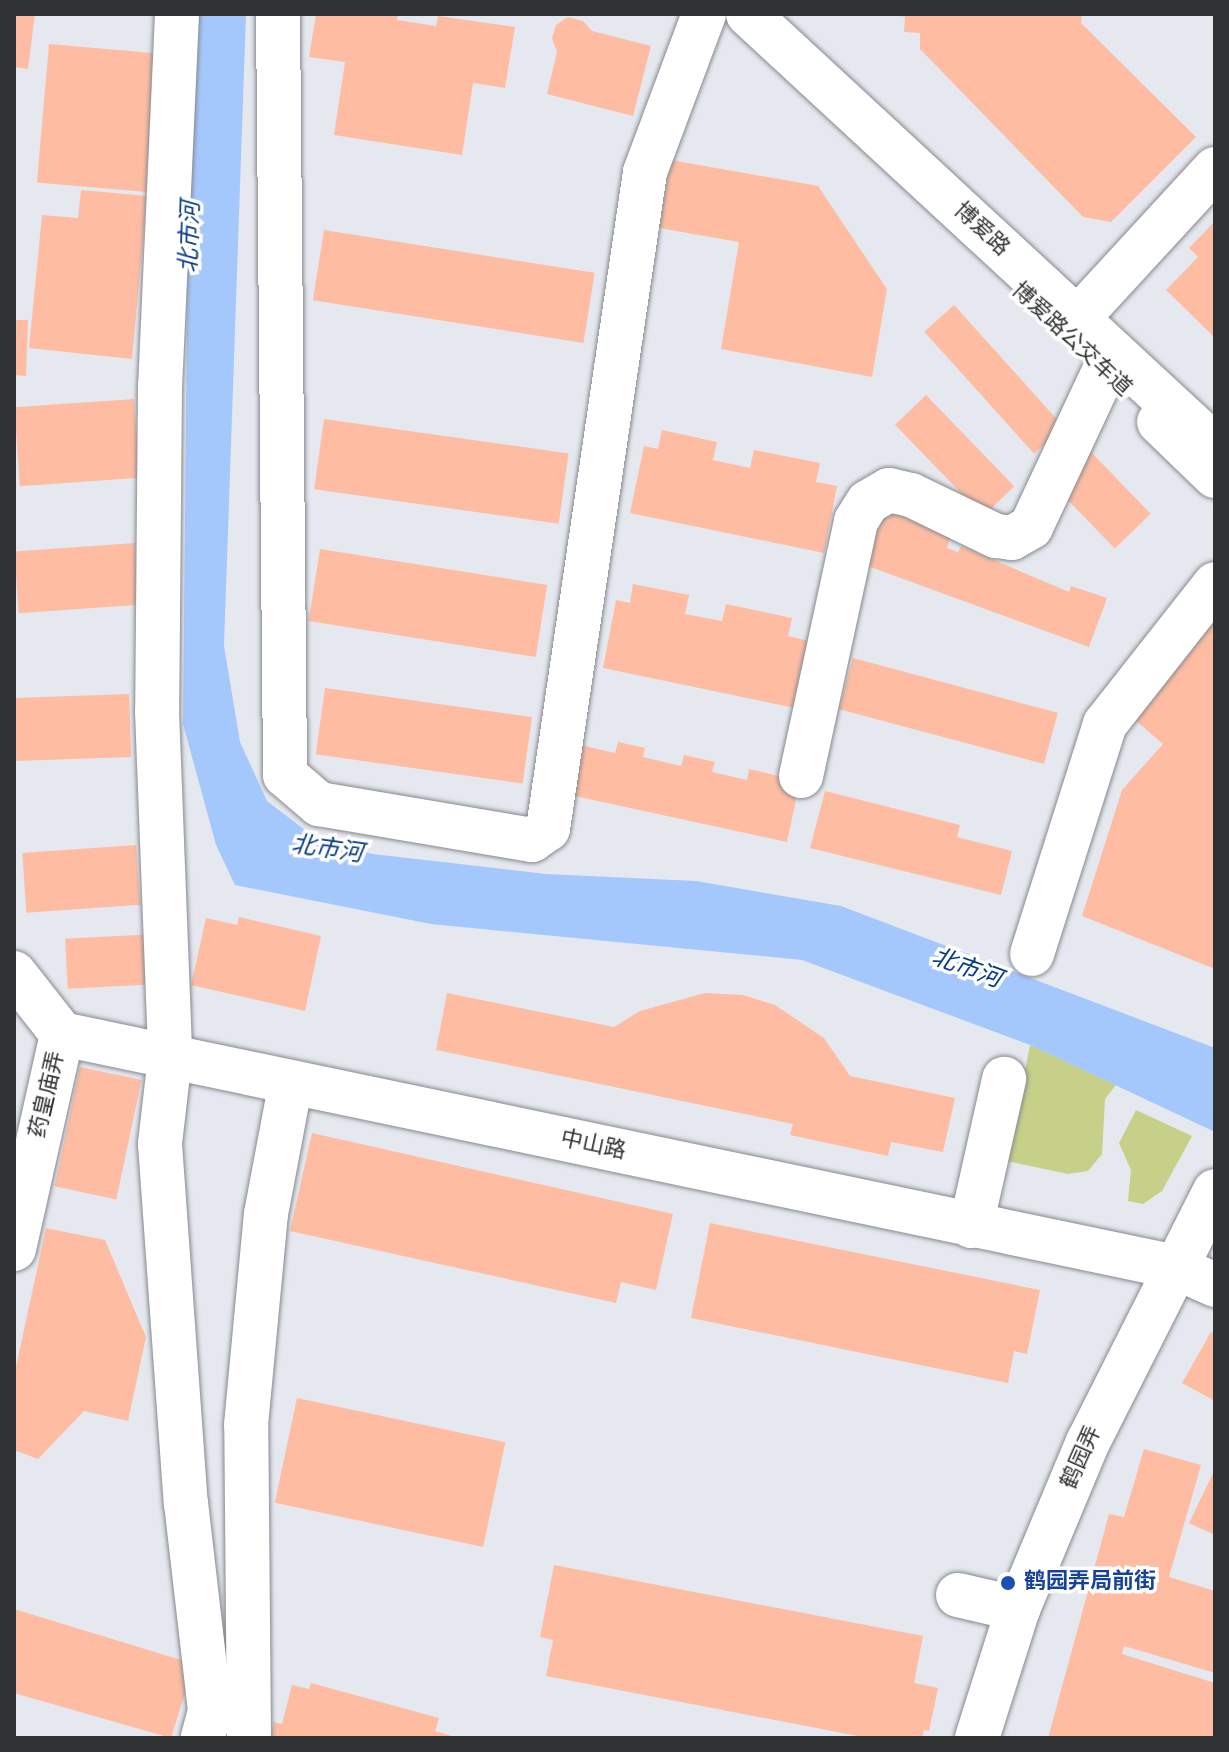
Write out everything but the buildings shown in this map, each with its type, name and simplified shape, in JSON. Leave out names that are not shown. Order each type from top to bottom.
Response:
[{"type":"street","points":[[177,14],[160,386],[157,711],[170,1057],[160,1144],[186,1503],[210,1711],[203,1738]]},
{"type":"street","points":[[278,14],[285,775],[319,804],[532,840],[548,829],[645,172],[704,14]]},
{"type":"street","name":"博爱路公交车道","points":[[711,14],[750,38],[1109,361],[1215,476]]},
{"type":"street","name":"博爱路","points":[[748,14],[1077,319],[1109,361],[1215,446]]},
{"type":"street","points":[[1077,319],[1215,169]]},
{"type":"street","points":[[801,776],[856,521],[868,502],[889,490],[911,495],[996,536],[1012,538],[1031,527],[1109,361]]},
{"type":"street","points":[[1032,954],[1105,724],[1215,584]]},
{"type":"street","points":[[14,973],[62,1034]]},
{"type":"street","name":"中山路","points":[[62,1034],[971,1226],[1201,1269]]},
{"type":"street","name":"药皇庙弄","points":[[14,1249],[62,1034]]},
{"type":"street","points":[[971,1226],[1004,1079]]},
{"type":"street","points":[[249,1738],[246,1425],[266,1214],[291,1082]]},
{"type":"street","name":"鹤园弄","points":[[1000,1738],[1018,1672],[1106,1447],[1201,1269],[1215,1191]]},
{"type":"street","name":"鹤园弄","points":[[977,1738],[1018,1609],[1088,1442],[1201,1269]]},
{"type":"street","points":[[958,1595],[1018,1609]]},
{"type":"green space","points":[[1030,1045],[1116,1085],[1105,1099],[1102,1154],[1088,1171],[1068,1174],[1007,1161]]},
{"type":"green space","points":[[1136,1110],[1192,1136],[1162,1191],[1143,1204],[1128,1201],[1131,1170],[1119,1143]]},
{"type":"water","name":"北市河","points":[[190,14],[246,14],[224,646],[240,742],[267,801],[322,843],[373,854],[546,874],[696,881],[841,906],[1215,1048],[1215,1132],[1030,1045],[802,960],[431,924],[235,885],[216,845],[183,724]]},
{"type":"place","name":"鹤园弄局前街","points":[[1008,1583]]}]
